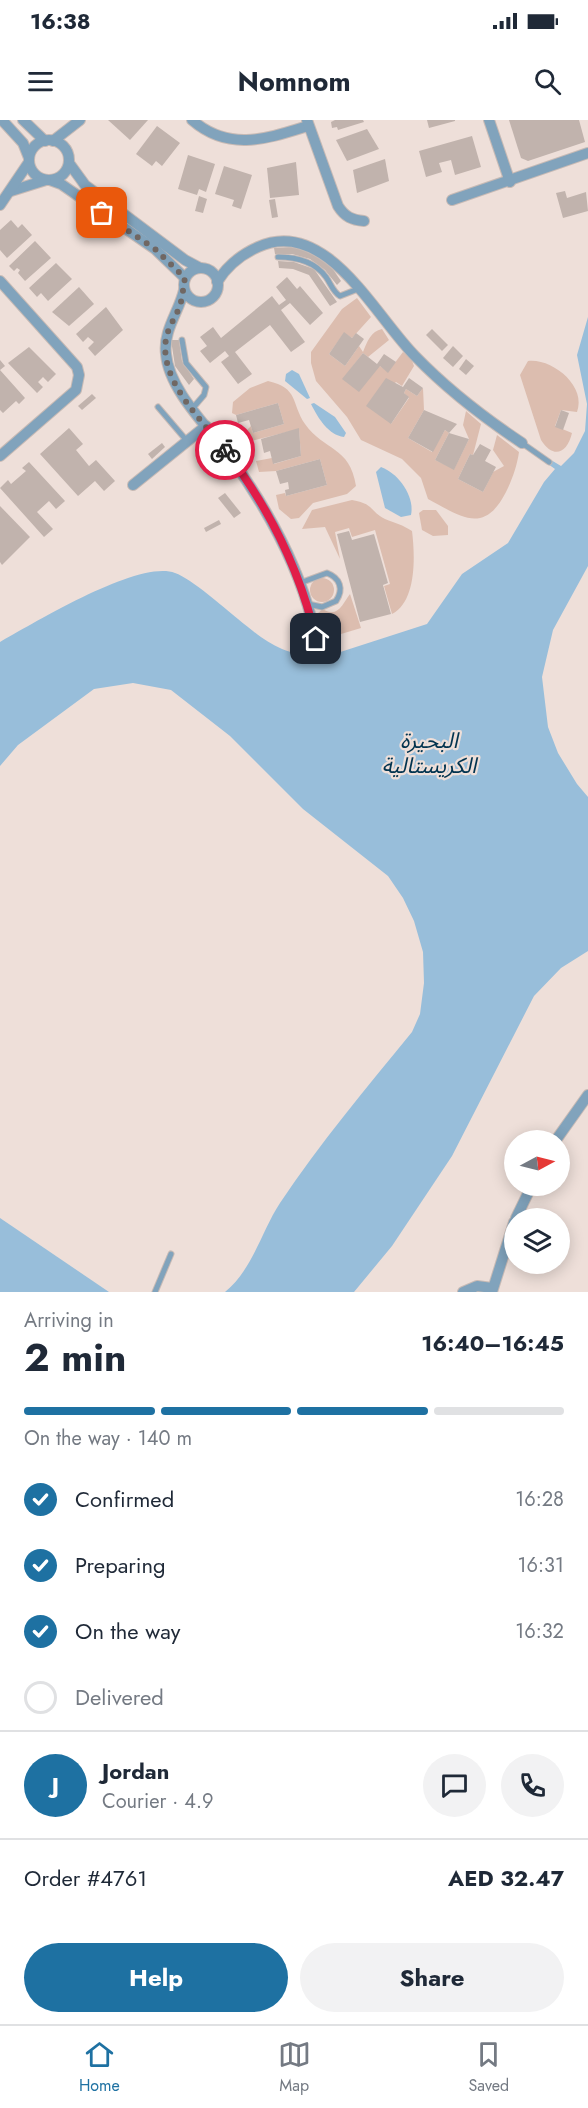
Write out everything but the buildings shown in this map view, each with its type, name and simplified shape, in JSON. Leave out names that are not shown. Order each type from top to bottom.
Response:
[{"type":"street","points":[[2,120],[23,143],[35,174],[62,184],[150,246],[185,284],[194,301]]},
{"type":"street","points":[[23,120],[49,141],[62,145],[85,185],[185,261],[204,270],[217,282]]},
{"type":"street","points":[[192,120],[217,137],[251,142],[308,123],[338,206],[344,215],[353,220],[364,221]]},
{"type":"street","points":[[489,120],[510,182]]},
{"type":"street","points":[[11,191],[62,175],[80,121]]},
{"type":"street","points":[[0,205],[11,191],[34,147],[49,141],[80,121]]},
{"type":"street","points":[[452,200],[510,182],[588,153]]},
{"type":"street","points":[[312,621],[300,583],[281,539],[259,500],[192,409],[171,374],[166,358],[167,334],[185,284],[194,270],[230,265],[265,244],[276,241],[299,243],[320,250],[338,264],[395,336],[430,372],[473,409],[522,443]]},
{"type":"street","points":[[176,314],[194,301],[211,298],[215,294],[217,282],[230,265]]},
{"type":"street","points":[[0,281],[77,367],[79,375],[76,390],[0,456]]},
{"type":"street","points":[[133,485],[206,426]]},
{"type":"street","points":[[563,1130],[588,1095]]},
{"type":"street","points":[[463,1292],[477,1286],[492,1290],[504,1253]]},
{"type":"lane","points":[[278,257],[298,259],[313,265],[325,275],[340,296],[358,289]]},
{"type":"lane","points":[[183,340],[186,363],[206,387],[204,395],[192,409]]},
{"type":"lane","points":[[158,407],[187,441]]},
{"type":"lane","points":[[522,443],[549,462]]},
{"type":"lane","points":[[300,583],[327,573],[337,579],[340,584],[341,590],[336,601],[322,607],[307,603]]},
{"type":"lane","points":[[312,621],[318,647]]},
{"type":"lane","points":[[155,1292],[171,1254]]},
{"type":"shaded area","points":[[357,298],[371,317],[352,338],[344,333],[329,354],[345,366],[359,346],[363,352],[375,332],[382,329],[389,340],[368,357],[363,353],[343,379],[380,366],[388,372],[403,352],[411,358],[414,366],[402,386],[396,382],[394,384],[391,424],[409,398],[404,393],[406,389],[417,396],[423,388],[424,410],[408,438],[432,452],[445,430],[449,433],[435,460],[454,469],[469,439],[463,425],[466,411],[481,424],[473,455],[470,454],[458,479],[483,492],[493,472],[504,466],[493,450],[497,435],[519,452],[506,492],[489,514],[481,518],[462,516],[428,499],[421,478],[402,459],[361,440],[347,417],[316,381],[311,363],[311,352],[342,309]]},
{"type":"shaded area","points":[[528,361],[537,361],[557,369],[572,384],[577,393],[579,402],[577,412],[561,410],[555,426],[572,433],[567,446],[559,451],[550,450],[541,440],[520,375]]},
{"type":"shaded area","points":[[268,381],[290,392],[305,424],[312,433],[348,463],[356,486],[347,494],[313,503],[299,518],[291,519],[279,509],[276,495],[285,493],[286,496],[327,485],[320,459],[276,471],[259,472],[256,461],[272,458],[274,464],[301,456],[299,429],[247,442],[244,433],[251,426],[253,433],[284,424],[278,403],[236,415],[232,413],[233,402],[250,388]]},
{"type":"shaded area","points":[[352,500],[365,504],[385,519],[412,531],[414,564],[410,588],[400,608],[392,614],[384,586],[390,584],[375,530],[352,537],[349,528],[335,532],[340,559],[325,527],[302,529],[312,510]]},
{"type":"shaded area","points":[[423,510],[436,510],[448,526],[448,535],[433,536],[422,530],[419,513]]},
{"type":"shaded area","points":[[322,578],[330,582],[334,590],[330,598],[322,602],[314,598],[310,590],[314,582]]},
{"type":"shaded area","points":[[350,594],[361,628],[341,634],[332,625],[322,623],[318,613],[323,609],[333,612],[340,609]]},
{"type":"water","name":"البحيرة الكريستالية","points":[[588,317],[588,566],[553,630],[542,677],[548,727],[558,753],[588,797],[588,951],[561,968],[534,996],[452,1156],[392,1246],[354,1292],[225,1292],[235,1283],[250,1261],[273,1214],[295,1181],[412,1032],[420,1014],[424,983],[423,952],[414,921],[403,898],[388,876],[303,809],[230,736],[171,690],[133,683],[94,689],[18,745],[0,766],[0,642],[87,595],[137,575],[159,571],[182,576],[265,640],[294,653],[318,656],[317,648],[322,646],[324,656],[328,656],[427,624],[462,574],[508,543],[544,482],[555,469],[548,464],[551,460],[561,466],[574,453],[585,431],[587,404],[577,355]]},
{"type":"water","points":[[292,370],[299,374],[310,398],[307,399],[285,381],[286,374]]},
{"type":"water","points":[[314,403],[335,417],[346,433],[344,437],[333,433],[324,425],[311,404]]},
{"type":"water","points":[[381,467],[393,474],[404,486],[412,508],[411,515],[401,517],[385,508],[376,472]]},
{"type":"water","points":[[0,1218],[109,1292],[0,1292]]},
{"type":"way so far","points":[[102,213],[155,249],[185,278],[181,302],[165,342],[166,358],[171,374],[192,409],[225,450]]},
{"type":"route","points":[[225,450],[259,500],[281,539],[304,593],[316,639]]}]
